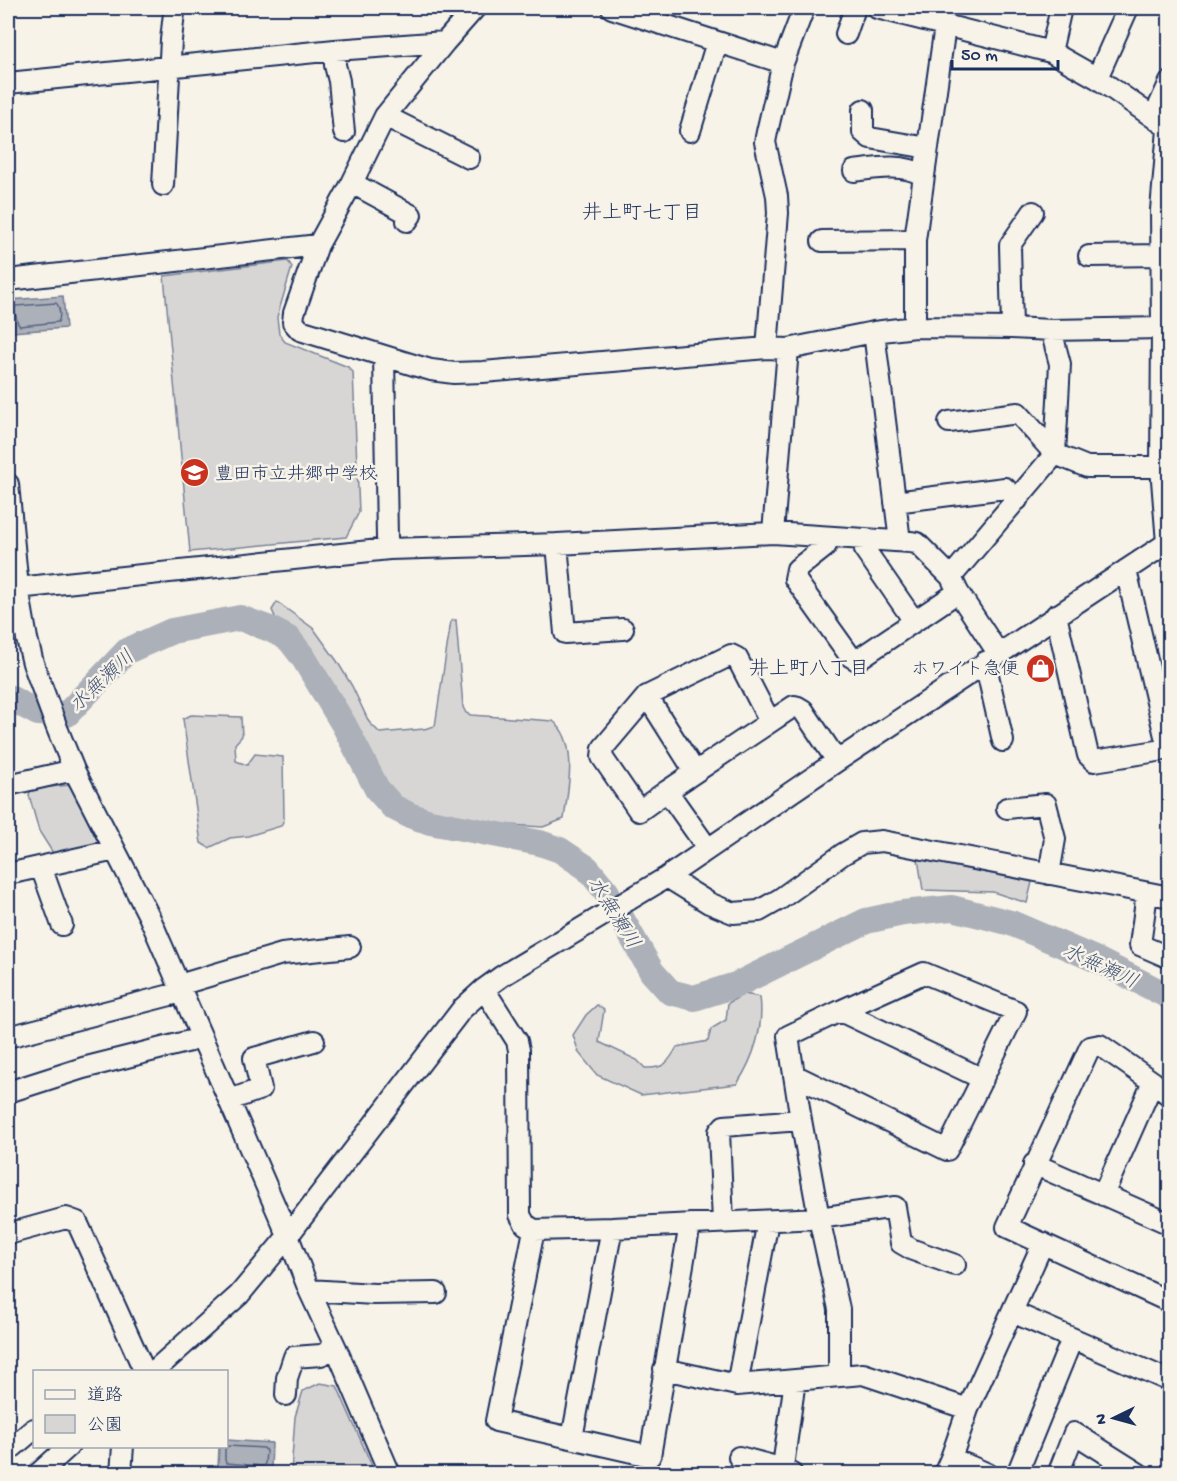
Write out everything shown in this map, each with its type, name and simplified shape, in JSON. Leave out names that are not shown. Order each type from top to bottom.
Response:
[{"type":"street","points":[[475,8],[385,116],[318,245],[294,313],[293,322],[300,330],[432,370],[454,373],[767,348],[788,349],[874,332],[915,327],[1051,330],[1162,328]]},
{"type":"street","points":[[612,8],[783,63]]},
{"type":"street","points":[[767,348],[778,213],[777,196],[765,142],[783,63],[804,8]]},
{"type":"street","points":[[846,34],[855,8]]},
{"type":"street","points":[[877,8],[1051,52],[1097,78],[1164,125]]},
{"type":"street","points":[[1051,52],[1061,8]]},
{"type":"street","points":[[1097,78],[1128,8]]},
{"type":"street","points":[[163,185],[174,13]]},
{"type":"street","points":[[915,327],[915,240],[945,26]]},
{"type":"street","points":[[8,83],[335,50],[445,42]]},
{"type":"street","points":[[690,131],[717,42]]},
{"type":"street","points":[[335,50],[344,132]]},
{"type":"street","points":[[145,1370],[239,1295],[346,1162],[462,1009],[484,988],[667,877],[1056,615],[1169,544],[1161,467],[1165,391],[1162,328],[1162,255],[1166,210],[1164,125],[1170,81]]},
{"type":"street","points":[[863,110],[863,132],[870,138],[928,148]]},
{"type":"street","points":[[385,116],[469,158]]},
{"type":"street","points":[[854,171],[897,168],[917,171],[924,176]]},
{"type":"street","points":[[352,183],[411,215],[407,221]]},
{"type":"street","points":[[1012,328],[1010,245],[1033,212]]},
{"type":"street","points":[[822,241],[915,240]]},
{"type":"street","points":[[8,280],[318,245]]},
{"type":"street","points":[[1089,256],[1162,255]]},
{"type":"street","points":[[830,538],[825,547],[797,569],[795,579],[850,656],[856,660],[914,621],[955,585],[1017,500],[1055,454],[1060,364],[1051,330]]},
{"type":"street","points":[[874,332],[900,541]]},
{"type":"street","points":[[773,533],[788,349]]},
{"type":"street","points":[[384,356],[389,549]]},
{"type":"street","points":[[949,422],[1018,413],[1055,454],[1087,467],[1161,467]]},
{"type":"street","points":[[8,484],[13,589],[33,663],[54,720],[74,770],[148,916],[390,1473]]},
{"type":"street","points":[[895,502],[1005,488],[1017,500]]},
{"type":"street","points":[[13,589],[389,549],[557,544],[773,533],[917,543],[955,585],[992,658],[1003,741]]},
{"type":"street","points":[[866,539],[865,550],[914,621]]},
{"type":"street","points":[[557,544],[565,633],[623,629]]},
{"type":"street","points":[[1056,615],[1088,755],[1094,761],[1169,749],[1126,570]]},
{"type":"street","points":[[770,722],[737,658],[731,655],[647,696],[603,748],[602,757],[639,811],[794,706],[802,710],[837,761]]},
{"type":"street","points":[[647,696],[695,771]]},
{"type":"street","points":[[8,785],[74,770]]},
{"type":"street","points":[[668,791],[708,849]]},
{"type":"street","points":[[1007,808],[1046,804],[1055,839],[1049,874]]},
{"type":"street","points":[[667,877],[709,903],[733,913],[759,911],[862,843],[882,841],[1170,897]]},
{"type":"street","points":[[8,874],[115,850]]},
{"type":"street","points":[[42,867],[62,925]]},
{"type":"street","points":[[1147,893],[1140,945],[1170,958]]},
{"type":"street","points":[[8,1037],[180,988],[282,954],[350,947]]},
{"type":"street","points":[[794,1075],[947,1150],[1016,1011],[924,973],[788,1036],[794,1075],[801,1120],[819,1218],[839,1309],[839,1376]]},
{"type":"street","points":[[484,988],[517,1041],[519,1050],[520,1215],[525,1224],[534,1230],[819,1218],[895,1207],[901,1243],[913,1250],[955,1265]]},
{"type":"street","points":[[840,1011],[983,1079]]},
{"type":"street","points":[[8,1092],[82,1068],[202,1038]]},
{"type":"street","points":[[229,1100],[261,1089],[254,1058],[314,1041]]},
{"type":"street","points":[[1170,1096],[1100,1045],[1090,1047],[1034,1164],[1007,1227],[1170,1302]]},
{"type":"street","points":[[1102,1195],[1152,1082]]},
{"type":"street","points":[[723,1222],[719,1132],[724,1126],[801,1120]]},
{"type":"street","points":[[1034,1164],[1170,1224]]},
{"type":"street","points":[[8,1234],[66,1218],[77,1222],[144,1370]]},
{"type":"street","points":[[737,1385],[768,1221]]},
{"type":"street","points":[[534,1230],[496,1421],[572,1438],[648,1465],[690,1224]]},
{"type":"street","points":[[572,1438],[612,1228]]},
{"type":"street","points":[[988,1473],[947,1466],[968,1409],[1043,1243]]},
{"type":"street","points":[[309,1290],[374,1294],[436,1293]]},
{"type":"street","points":[[1012,1312],[1170,1381]]},
{"type":"street","points":[[1017,1473],[1072,1339]]},
{"type":"street","points":[[286,1395],[287,1378],[294,1357],[321,1355],[336,1348]]},
{"type":"street","points":[[664,1369],[737,1385],[863,1374],[968,1409]]},
{"type":"street","points":[[738,1457],[786,1472],[795,1380]]},
{"type":"street","points":[[8,1450],[33,1430]]},
{"type":"street","points":[[1058,1473],[1074,1433],[1139,1473]]},
{"type":"street","points":[[38,1473],[67,1448]]},
{"type":"street","points":[[121,1473],[123,1448]]},
{"type":"green space","points":[[288,261],[292,267],[277,317],[279,334],[285,342],[348,367],[353,372],[359,512],[346,537],[190,552],[164,276]]},
{"type":"green space","points":[[277,602],[314,629],[352,686],[369,722],[380,733],[435,726],[451,621],[456,620],[463,707],[466,713],[553,721],[561,730],[569,753],[570,767],[564,819],[543,827],[491,824],[404,807],[383,787],[306,653],[278,624],[272,610]]},
{"type":"green space","points":[[191,715],[241,717],[242,736],[235,744],[236,761],[247,765],[255,754],[283,757],[284,819],[281,826],[248,836],[230,838],[209,848],[201,843],[183,719]]},
{"type":"green space","points":[[70,785],[98,842],[95,850],[56,858],[39,831],[29,795],[31,789]]},
{"type":"green space","points":[[918,859],[1032,882],[1027,903],[993,892],[923,890]]},
{"type":"green space","points":[[744,994],[760,997],[761,1008],[759,1031],[753,1053],[737,1084],[641,1095],[597,1075],[579,1053],[573,1035],[586,1015],[597,1005],[604,1010],[599,1042],[637,1060],[645,1068],[657,1067],[668,1061],[677,1047],[708,1041],[711,1029],[726,1020],[728,1003]]},
{"type":"green space","points":[[320,1383],[337,1386],[375,1473],[291,1473],[295,1417],[303,1391]]},
{"type":"water","points":[[63,296],[66,328],[12,332],[9,300]]},
{"type":"water","points":[[228,1440],[272,1443],[271,1471],[218,1469],[219,1448],[228,1448]]},
{"type":"waterway","name":"水無瀬川","points":[[8,697],[38,713],[67,714],[127,651],[172,631],[240,618],[289,639],[303,657],[344,725],[377,789],[393,807],[430,822],[540,843],[560,850],[587,868],[606,891],[652,972],[670,992],[694,998],[736,985],[866,921],[903,913],[952,908],[1011,923],[1097,960],[1170,997]]},
{"type":"place","name":"豊田市立井郷中学校","points":[[194,473]]},
{"type":"place","name":"ホワイト急便","points":[[1040,668]]},
{"type":"district","name":"井上町七丁目","points":[[642,211]]},
{"type":"district","name":"井上町八丁目","points":[[809,667]]}]
